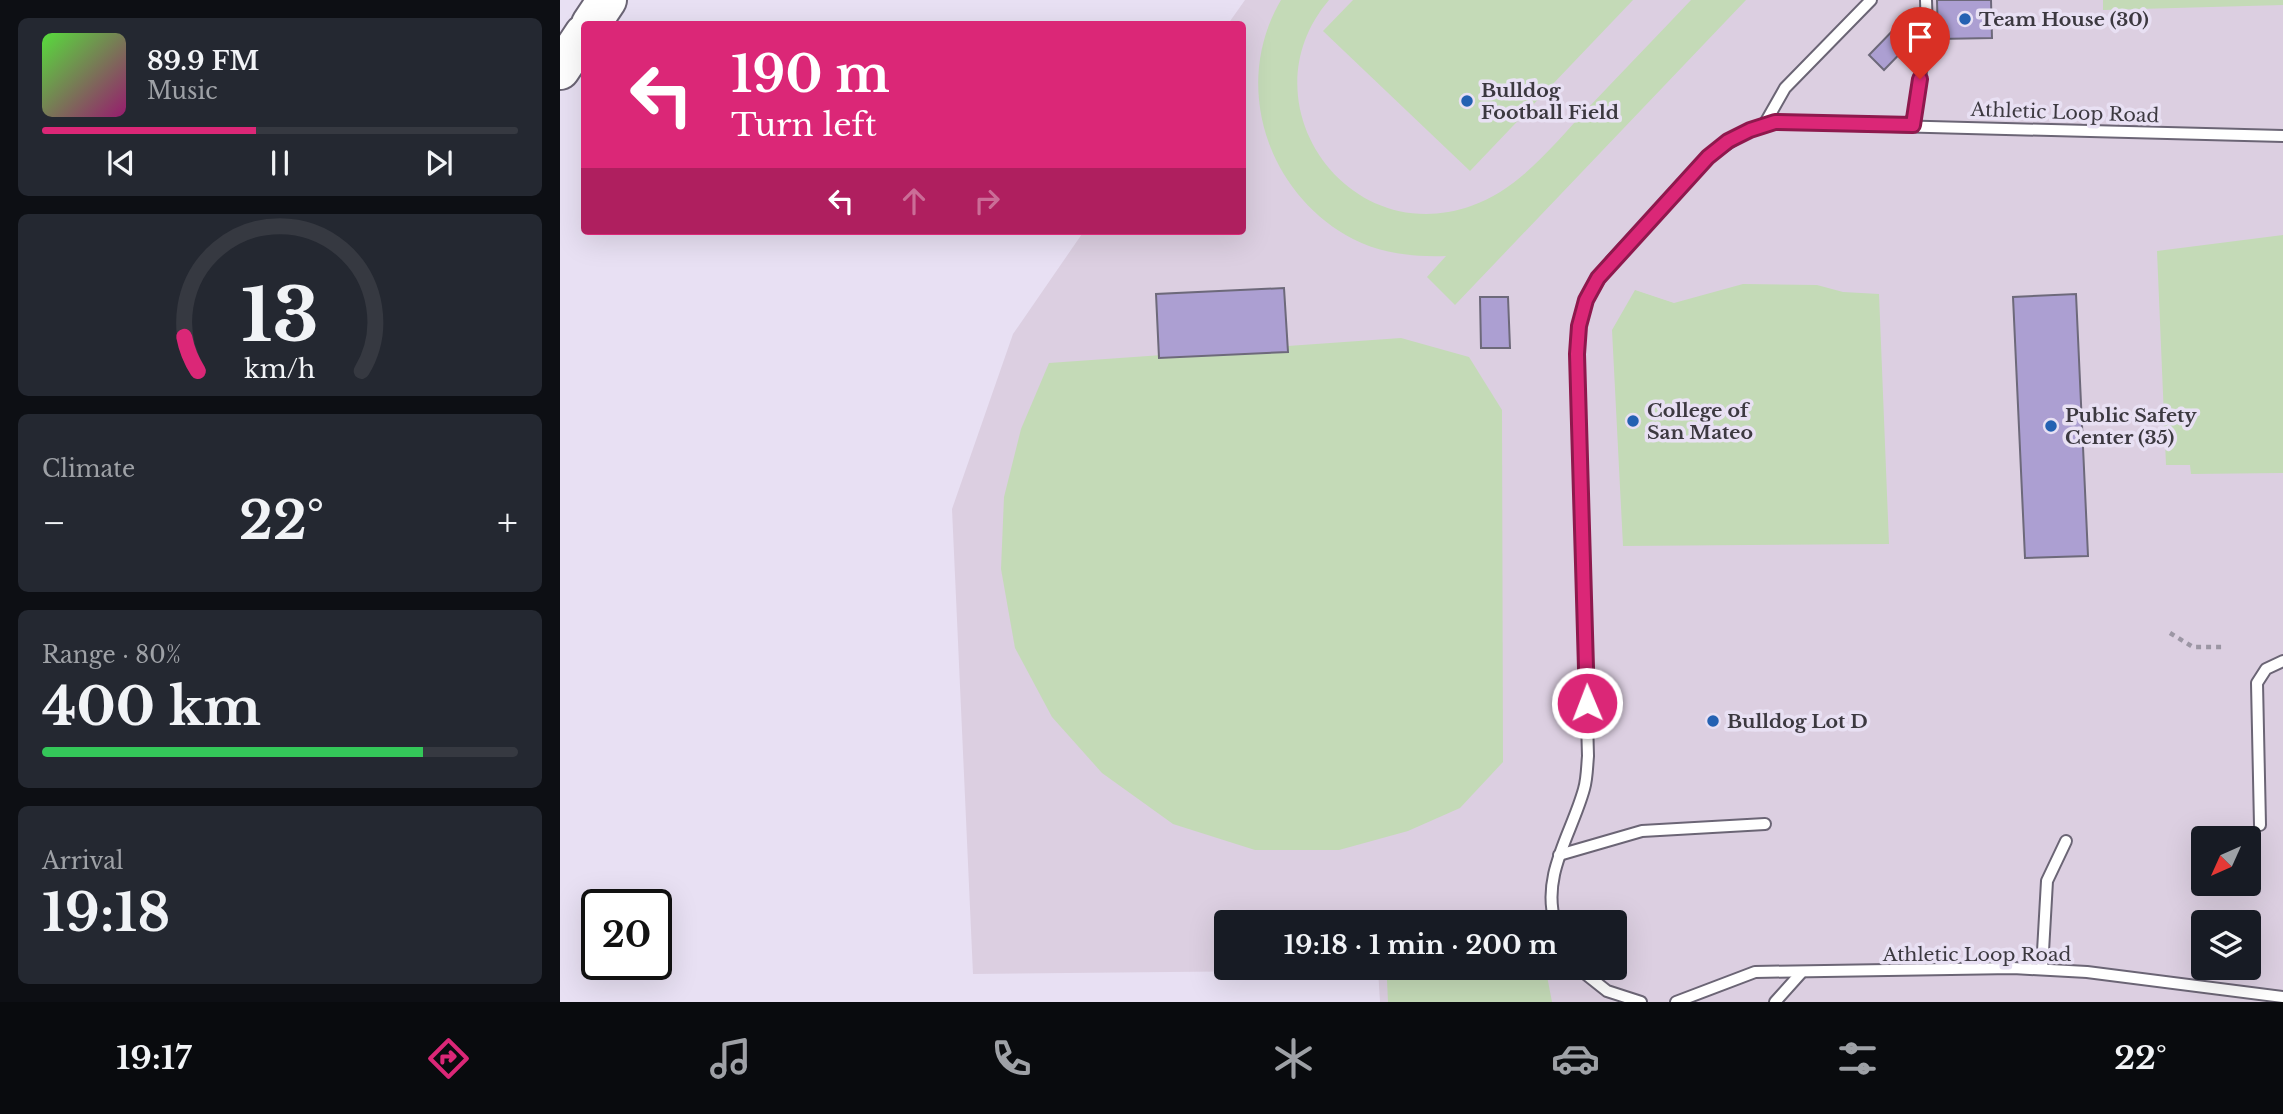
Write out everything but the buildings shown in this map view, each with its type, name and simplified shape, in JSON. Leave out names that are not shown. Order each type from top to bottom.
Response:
[{"type":"highway","points":[[593,21],[607,0]]},
{"type":"highway","points":[[560,70],[581,38]]},
{"type":"lane","points":[[1764,125],[1785,88],[1871,0]]},
{"type":"lane","points":[[1913,125],[1927,32],[1926,0]]},
{"type":"lane","name":"Athletic Loop Road","points":[[1553,910],[1551,891],[1559,855],[1585,785],[1588,756],[1577,354],[1579,326],[1586,300],[1611,261],[1708,157],[1728,141],[1764,125],[1799,121],[2283,136]]},
{"type":"lane","points":[[2260,825],[2257,684],[2266,669],[2283,661]]},
{"type":"lane","points":[[1559,855],[1642,831],[1765,824]]},
{"type":"lane","points":[[2042,969],[2047,881],[2066,842]]},
{"type":"lane","name":"Athletic Loop Road","points":[[1676,1002],[1693,998],[1744,975],[2042,969],[2283,997]]},
{"type":"lane","points":[[1775,1002],[1801,972]]},
{"type":"lane","points":[[1594,980],[1607,990],[1642,1002]]},
{"type":"path","points":[[2170,634],[2193,647],[2223,647]]},
{"type":"shaded area","name":"College of San Mateo","points":[[1245,0],[2283,0],[2283,1002],[1380,1002],[1379,980],[1627,980],[1627,910],[1214,910],[1214,972],[973,974],[952,509],[1013,334],[1081,235],[1246,235],[1246,21],[1230,21]]},
{"type":"green space","points":[[1281,0],[1329,0],[1305,40],[1297,81],[1303,121],[1321,157],[1348,187],[1384,207],[1425,214],[1471,206],[1505,189],[1520,177],[1549,151],[1691,0],[1746,0],[1455,305],[1427,277],[1446,256],[1398,254],[1353,239],[1323,219],[1298,195],[1279,166],[1266,134],[1259,101],[1259,67],[1266,33]]},
{"type":"green space","name":"Bulldog Football Field","points":[[1353,0],[1633,0],[1470,171],[1323,31]]},
{"type":"green space","points":[[2103,0],[2283,0],[2283,5],[2103,10]]},
{"type":"green space","points":[[2283,235],[2283,473],[2191,474],[2190,465],[2166,465],[2157,251]]},
{"type":"green space","points":[[1743,284],[1817,285],[1843,292],[1879,294],[1889,544],[1623,546],[1612,330],[1635,290],[1674,303]]},
{"type":"green space","points":[[1401,338],[1469,357],[1502,410],[1503,762],[1460,808],[1408,831],[1339,850],[1255,850],[1173,824],[1102,773],[1052,717],[1015,648],[1001,569],[1004,497],[1021,429],[1049,363]]},
{"type":"green space","points":[[1387,980],[1548,980],[1552,1002],[1388,1002]]},
{"type":"place","name":"Team House (30)","points":[[1965,19]]},
{"type":"place","name":"Bulldog Football Field","points":[[1467,101]]},
{"type":"place","name":"College of San Mateo","points":[[1633,421]]},
{"type":"place","name":"Public Safety Center (35)","points":[[2051,426]]},
{"type":"place","name":"Bulldog Lot D","points":[[1713,721]]},
{"type":"route","points":[[1587,703],[1577,354],[1579,326],[1586,300],[1611,261],[1708,157],[1728,141],[1775,122],[1913,125],[1920,79]]}]
